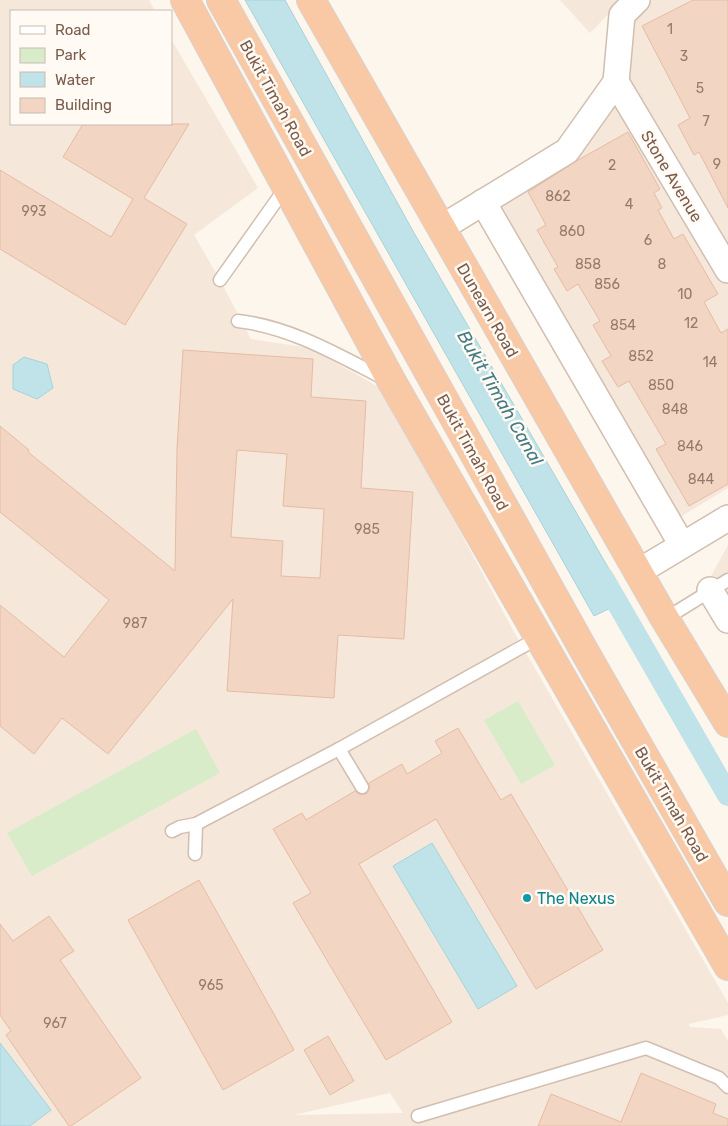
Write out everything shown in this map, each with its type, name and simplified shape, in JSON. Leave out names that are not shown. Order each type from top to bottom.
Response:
[{"type":"highway","points":[[184,0],[392,382],[728,966]]},
{"type":"highway","name":"Bukit Timah Road","points":[[221,0],[586,654],[728,902]]},
{"type":"highway","name":"Dunearn Road","points":[[311,0],[665,619],[726,713]]},
{"type":"highway","points":[[570,691],[572,674],[586,654]]},
{"type":"street","points":[[441,228],[567,151],[616,82],[622,15],[637,0]]},
{"type":"street","name":"Stone Avenue","points":[[616,82],[728,270]]},
{"type":"street","points":[[483,202],[682,545]]},
{"type":"street","points":[[638,572],[728,518]]},
{"type":"street","points":[[719,585],[728,620]]},
{"type":"lane","points":[[220,280],[279,196],[284,182]]},
{"type":"lane","points":[[238,321],[298,336],[392,382]]},
{"type":"lane","points":[[665,619],[719,585]]},
{"type":"lane","points":[[172,831],[180,826],[196,824],[339,749],[538,638]]},
{"type":"lane","points":[[339,749],[362,787]]},
{"type":"lane","points":[[195,854],[196,824]]},
{"type":"lane","points":[[418,1116],[646,1048],[719,1078],[728,1087]]},
{"type":"shaded area","points":[[0,0],[149,0],[154,10],[10,10],[10,125],[172,125],[172,41],[258,188],[194,235],[251,339],[310,348],[384,390],[514,632],[728,1003],[728,1015],[689,1024],[690,1027],[721,1029],[728,1041],[728,1126],[0,1126]],"holes":[[[390,1093],[403,1113],[294,1115]]]},
{"type":"shaded area","points":[[560,0],[622,0],[590,33]]},
{"type":"shaded area","points":[[652,0],[728,0],[728,488],[677,519],[488,204],[564,148],[632,21]]},
{"type":"shaded area","points":[[728,545],[728,607],[710,578]]},
{"type":"green space","points":[[518,701],[555,765],[521,784],[484,720]]},
{"type":"green space","points":[[196,729],[220,773],[32,876],[7,833]]},
{"type":"water","points":[[245,0],[285,0],[413,231],[627,600],[594,616]]},
{"type":"water","points":[[24,357],[47,364],[53,388],[37,399],[13,389],[13,365]]},
{"type":"water","points":[[432,843],[517,986],[478,1009],[393,866]]},
{"type":"water","points":[[0,1043],[51,1110],[30,1126],[0,1126]]},
{"type":"building","points":[[693,0],[728,0],[728,208],[699,152],[694,155],[678,125],[690,118],[642,26]]},
{"type":"building","points":[[189,124],[144,198],[187,224],[125,325],[0,249],[0,170],[111,237],[133,199],[63,157],[82,125]]},
{"type":"building","points":[[628,132],[660,189],[654,193],[662,208],[658,210],[674,239],[683,234],[718,294],[704,302],[721,333],[728,329],[728,484],[689,506],[656,449],[666,444],[629,381],[618,387],[602,361],[611,356],[593,325],[600,321],[578,284],[567,291],[554,269],[558,267],[537,230],[546,225],[528,192],[578,160]]},
{"type":"building","points":[[183,350],[313,359],[311,397],[366,401],[361,488],[413,492],[404,639],[338,635],[334,698],[227,691],[233,599],[108,754],[62,718],[34,754],[0,726],[0,605],[64,657],[109,600],[0,512],[0,426],[29,450],[28,452],[175,571],[177,449]],"holes":[[[237,450],[287,454],[283,506],[324,509],[320,578],[281,576],[283,541],[231,537]]]},
{"type":"building","name":"The Nexus","points":[[458,728],[501,800],[511,794],[603,950],[536,989],[436,819],[359,864],[452,1022],[386,1060],[293,903],[311,893],[273,829],[302,813],[306,820],[355,791],[359,794],[366,794],[369,790],[369,783],[402,764],[407,774],[442,753],[435,741]]},
{"type":"building","points":[[199,880],[294,1050],[223,1090],[128,920]]},
{"type":"building","points":[[49,916],[74,951],[60,960],[141,1078],[71,1126],[69,1126],[6,1035],[11,1031],[0,1015],[0,924],[13,941]]},
{"type":"building","points":[[328,1036],[354,1081],[330,1095],[304,1050]]},
{"type":"building","points":[[641,1073],[716,1104],[713,1113],[728,1119],[728,1126],[538,1126],[551,1094],[621,1122]]},
{"type":"waterway","name":"Bukit Timah Canal","points":[[603,578],[728,795]]},
{"type":"place","name":"The Nexus","points":[[527,898]]}]
